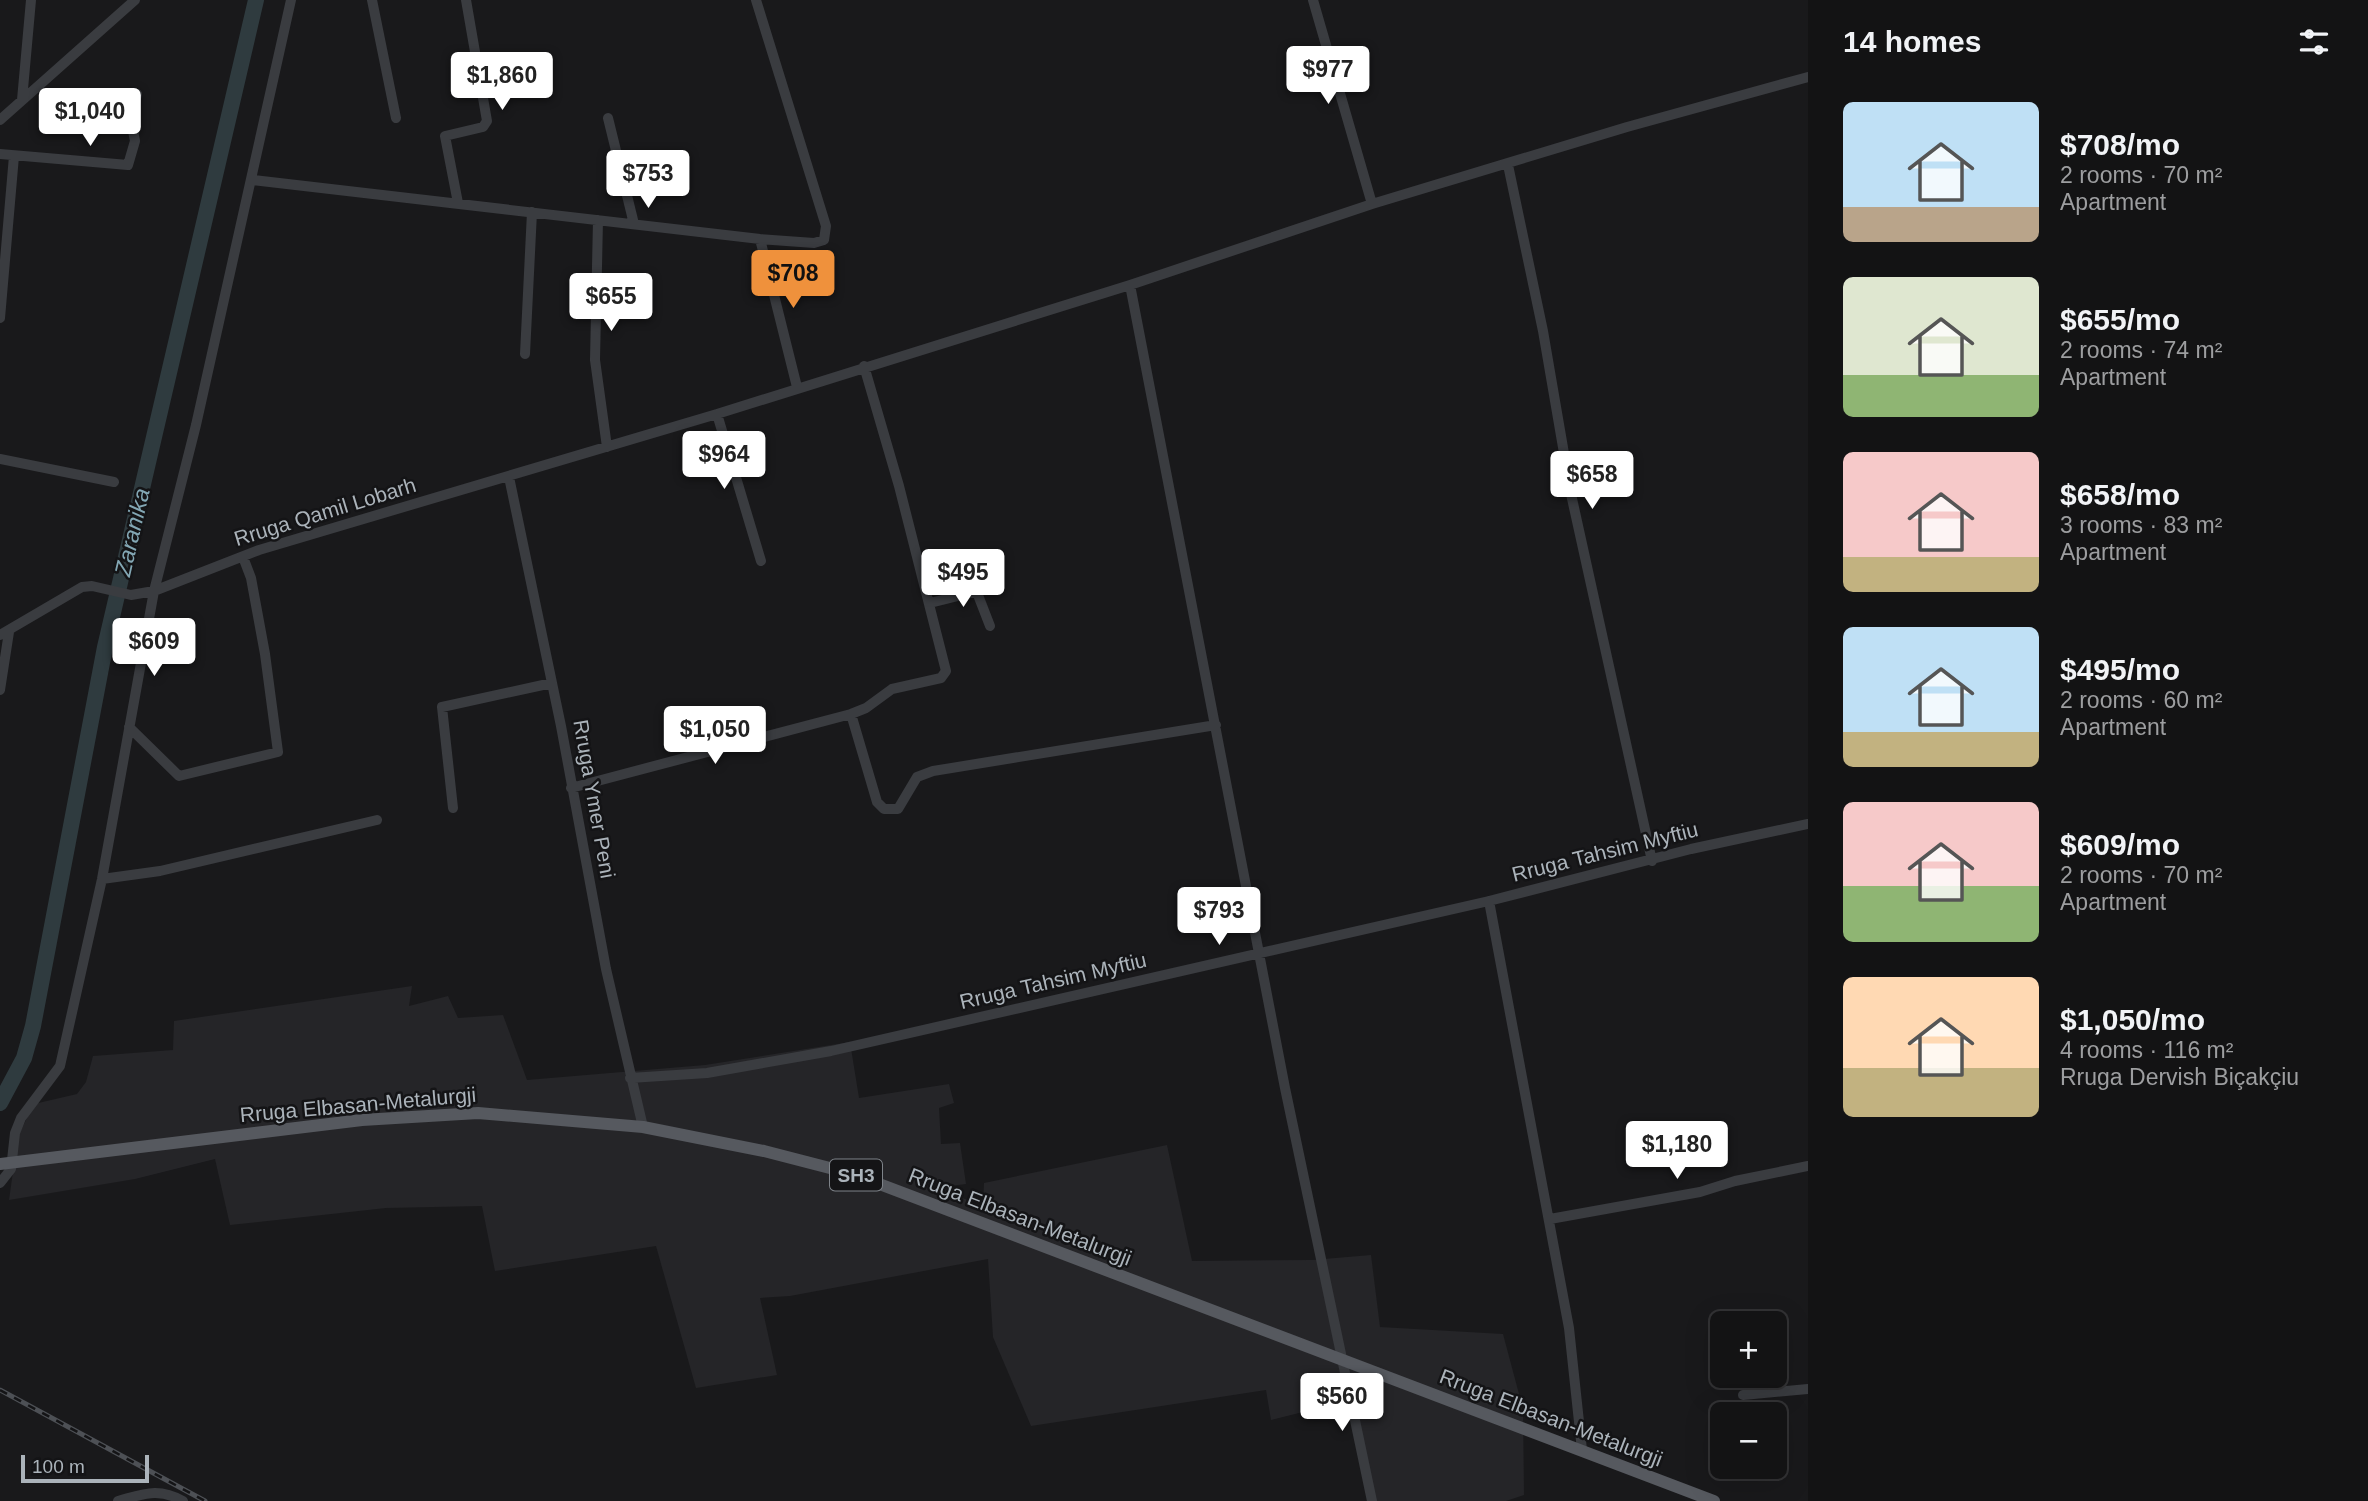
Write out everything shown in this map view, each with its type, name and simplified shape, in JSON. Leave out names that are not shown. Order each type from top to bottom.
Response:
[{"type":"main road","name":"Rruga Elbasan-Metalurgji","points":[[6,1163],[362,1120],[478,1113],[643,1127],[764,1151],[853,1174],[1714,1501]]},
{"type":"street","points":[[22,100],[31,0]]},
{"type":"street","points":[[0,120],[135,0]]},
{"type":"street","points":[[0,1183],[7,1177],[6,1163],[21,1118],[60,1066],[102,879],[154,591],[253,180],[291,0]]},
{"type":"street","points":[[372,0],[396,118]]},
{"type":"street","points":[[458,203],[445,135],[483,127],[487,121],[466,0]]},
{"type":"street","points":[[253,180],[760,239],[814,243],[824,240],[827,233],[756,0]]},
{"type":"street","points":[[1313,0],[1373,204]]},
{"type":"street","name":"Rruga Qamil Lobarh","points":[[5,634],[82,587],[101,587],[131,595],[154,591],[243,557],[717,414],[1130,285],[1373,204],[1627,127],[1808,77]]},
{"type":"street","points":[[0,154],[128,164],[135,141],[131,121],[137,94]]},
{"type":"street","points":[[608,118],[634,224]]},
{"type":"street","points":[[0,318],[14,156]]},
{"type":"street","points":[[1508,165],[1543,331],[1571,494],[1652,861]]},
{"type":"street","points":[[525,354],[532,212]]},
{"type":"street","points":[[598,220],[595,360],[607,447]]},
{"type":"street","points":[[760,239],[797,387]]},
{"type":"street","points":[[1130,285],[1296,1139],[1372,1501]]},
{"type":"street","points":[[571,788],[851,714],[866,708],[892,689],[941,678],[946,671],[930,603],[864,366]]},
{"type":"street","points":[[717,414],[761,561]]},
{"type":"street","points":[[0,459],[114,482]]},
{"type":"street","name":"Rruga Ymer Peni","points":[[509,477],[630,1078],[643,1127]]},
{"type":"street","points":[[129,727],[179,776],[278,752],[265,654],[251,578],[243,557]]},
{"type":"street","points":[[930,603],[974,592],[978,595],[990,626]]},
{"type":"street","points":[[0,690],[5,634]]},
{"type":"street","points":[[453,808],[442,708],[552,683]]},
{"type":"street","points":[[851,714],[877,802],[884,809],[898,809],[918,777],[933,771],[1216,725]]},
{"type":"street","points":[[102,879],[160,871],[377,820]]},
{"type":"street","name":"Rruga Tahsim Myftiu","points":[[630,1078],[707,1073],[767,1064],[1261,954],[1489,901],[1691,849],[1808,824]]},
{"type":"street","points":[[1489,901],[1569,1328],[1582,1450]]},
{"type":"street","points":[[1550,1219],[1700,1192],[1735,1181],[1808,1166]]},
{"type":"street","points":[[1743,1395],[1808,1389]]},
{"type":"street","points":[[118,1501],[158,1492],[168,1492],[183,1501]]},
{"type":"shaded area","points":[[412,986],[409,1006],[448,996],[458,1018],[503,1015],[527,1080],[705,1065],[850,1042],[859,1098],[949,1084],[954,1103],[939,1108],[941,1144],[960,1143],[966,1184],[950,1186],[947,1193],[983,1205],[984,1183],[1167,1145],[1192,1261],[1312,1260],[1371,1255],[1380,1327],[1503,1334],[1523,1409],[1524,1495],[1506,1501],[1372,1501],[1351,1400],[1271,1420],[1266,1390],[1031,1426],[993,1337],[988,1259],[790,1296],[760,1298],[777,1375],[696,1388],[656,1246],[495,1271],[482,1206],[386,1208],[230,1225],[215,1159],[135,1179],[9,1200],[18,1136],[34,1104],[77,1094],[86,1082],[93,1056],[173,1050],[174,1021]]},
{"type":"waterway","name":"Zaranika","points":[[0,1103],[24,1058],[33,1026],[105,647],[256,0]]},
{"type":"railway","points":[[0,1390],[205,1501]]}]
